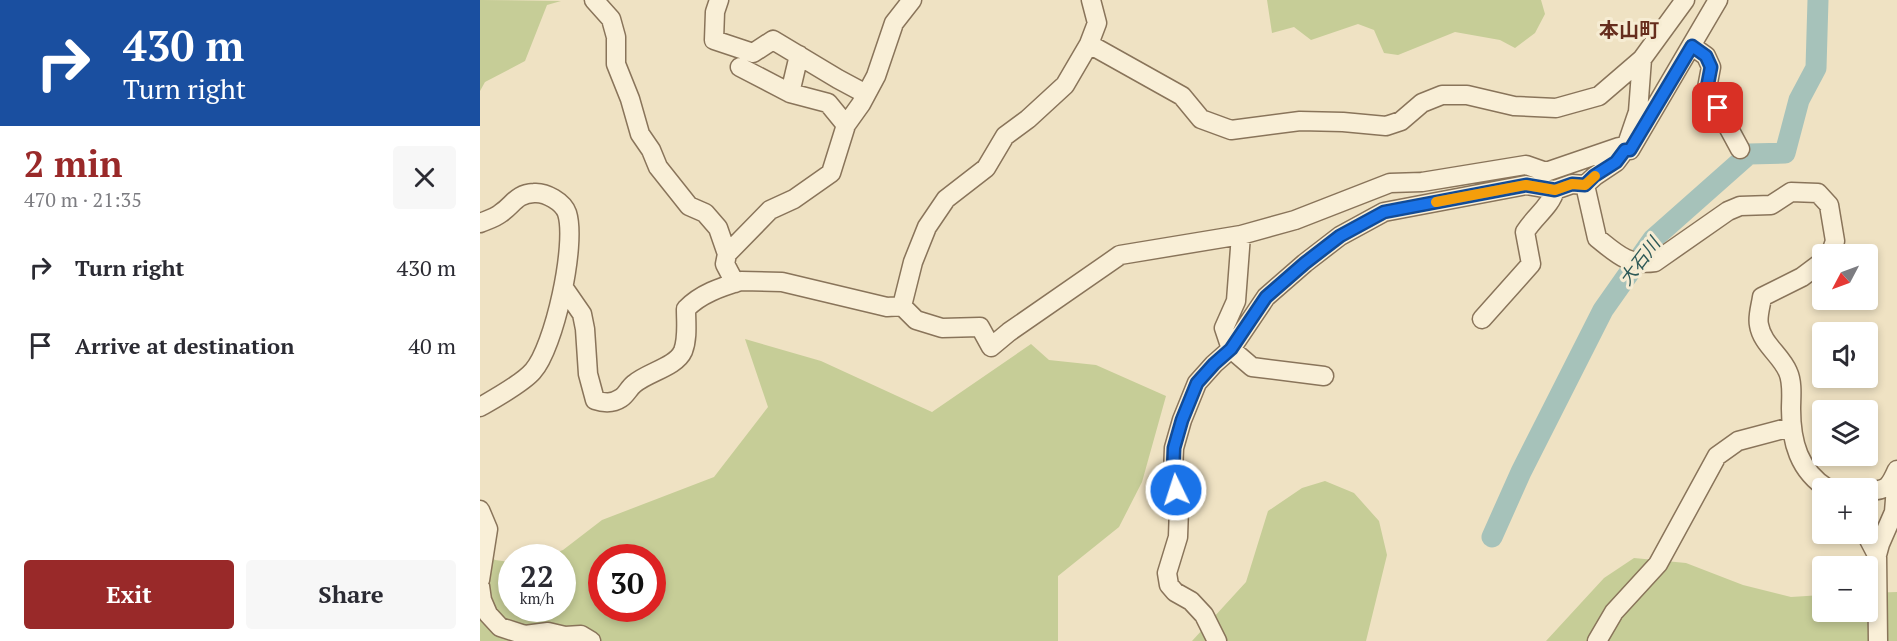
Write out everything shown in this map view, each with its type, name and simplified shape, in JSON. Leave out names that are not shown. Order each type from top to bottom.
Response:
[{"type":"street","points":[[594,0],[611,19],[616,37],[616,64],[630,99],[640,134],[651,150],[658,167],[689,206],[705,213],[718,228],[727,254],[725,264],[735,283]]},
{"type":"street","points":[[719,0],[715,12],[714,40],[753,53],[773,40],[838,80],[866,94]]},
{"type":"street","points":[[727,254],[770,210],[794,199],[831,173],[846,124],[876,76],[894,23],[912,0]]},
{"type":"street","points":[[902,306],[913,262],[927,227],[946,199],[986,168],[1005,136],[1028,119],[1065,84],[1089,44],[1097,23],[1095,8],[1091,0]]},
{"type":"street","points":[[1089,44],[1182,96],[1202,119],[1231,130],[1300,121],[1386,126],[1401,121],[1422,103],[1442,95],[1467,96],[1514,106],[1556,108],[1599,96],[1642,59],[1685,0]]},
{"type":"street","points":[[902,306],[916,320],[942,328],[980,327],[990,347],[1120,255],[1240,236],[1295,220],[1390,183],[1422,182],[1526,165],[1546,172],[1619,147],[1630,150],[1718,0]]},
{"type":"street","points":[[1692,46],[1706,56],[1711,67],[1707,88],[1740,149]]},
{"type":"street","points":[[790,93],[799,55]]},
{"type":"street","points":[[1217,641],[1204,615],[1191,601],[1175,592],[1169,585],[1167,573],[1178,537],[1179,508],[1173,473],[1174,448],[1197,383],[1231,349],[1266,297],[1340,236],[1384,212],[1526,185],[1555,190],[1572,184],[1585,185],[1594,176],[1616,162],[1625,150],[1638,112],[1642,59]]},
{"type":"street","points":[[740,67],[790,93],[828,103],[846,124]]},
{"type":"street","points":[[1585,185],[1597,238],[1624,259],[1642,264],[1655,262],[1728,211],[1740,206],[1771,205],[1791,192],[1818,193],[1829,205],[1834,244]]},
{"type":"street","points":[[1482,319],[1531,264],[1525,232],[1532,220],[1552,199],[1555,190]]},
{"type":"street","points":[[480,223],[501,214],[519,196],[537,192],[557,200],[567,213],[568,233],[567,274],[549,341],[533,371],[480,407]]},
{"type":"street","points":[[1240,236],[1236,301],[1224,328],[1231,349],[1252,367],[1324,376]]},
{"type":"street","points":[[1812,270],[1762,297],[1758,324],[1765,339],[1789,372],[1791,427],[1798,453],[1806,470],[1813,478]]},
{"type":"street","points":[[564,288],[582,314],[588,374],[595,400],[604,404],[622,398],[640,380],[658,369],[673,364],[682,353],[687,338],[686,309],[692,302],[717,289],[741,281],[782,282],[887,308],[902,306]]},
{"type":"street","points":[[1598,641],[1614,612],[1658,564],[1717,456],[1738,441],[1791,427]]},
{"type":"street","points":[[1878,490],[1883,490],[1894,477]]},
{"type":"street","points":[[1878,641],[1877,555],[1894,512],[1896,487],[1894,477]]},
{"type":"street","points":[[480,510],[488,529],[480,580]]},
{"type":"street","points":[[1871,544],[1877,555]]},
{"type":"street","points":[[480,585],[482,600],[488,615],[500,627],[525,636],[548,632],[565,636],[581,635],[591,641]]},
{"type":"green space","points":[[480,0],[561,1],[547,5],[525,61],[485,82],[480,91]]},
{"type":"green space","points":[[1267,0],[1541,0],[1545,14],[1535,33],[1515,48],[1500,40],[1455,32],[1398,55],[1384,53],[1374,30],[1358,24],[1311,40],[1294,27],[1272,33]]},
{"type":"green space","points":[[745,339],[821,361],[932,412],[1031,344],[1049,360],[1096,365],[1166,396],[1142,482],[1119,527],[1058,576],[1058,641],[480,641],[480,546],[498,560],[498,622],[576,622],[576,544],[571,544],[602,520],[714,477],[768,407]]},
{"type":"green space","points":[[1325,481],[1354,493],[1379,521],[1387,555],[1366,641],[1192,641],[1246,582],[1268,511],[1302,488]]},
{"type":"green space","points":[[1634,558],[1686,563],[1743,585],[1791,597],[1812,596],[1812,622],[1878,622],[1878,593],[1897,592],[1897,641],[1546,641],[1604,578]]},
{"type":"waterway","name":"大石川","points":[[1492,537],[1521,472],[1603,310],[1653,239],[1749,154],[1785,153],[1799,100],[1816,68],[1818,0]]},
{"type":"slow traffic","points":[[1436,202],[1526,185],[1555,190],[1572,184],[1585,185],[1595,176]]},
{"type":"district","name":"本山町","points":[[1629,29]]},
{"type":"route","points":[[1176,490],[1173,473],[1174,448],[1197,383],[1231,349],[1266,297],[1340,236],[1384,212],[1526,185],[1555,190],[1572,184],[1585,185],[1594,176],[1616,162],[1625,150],[1630,150],[1692,46],[1706,56],[1711,67],[1707,88],[1718,108]]}]
